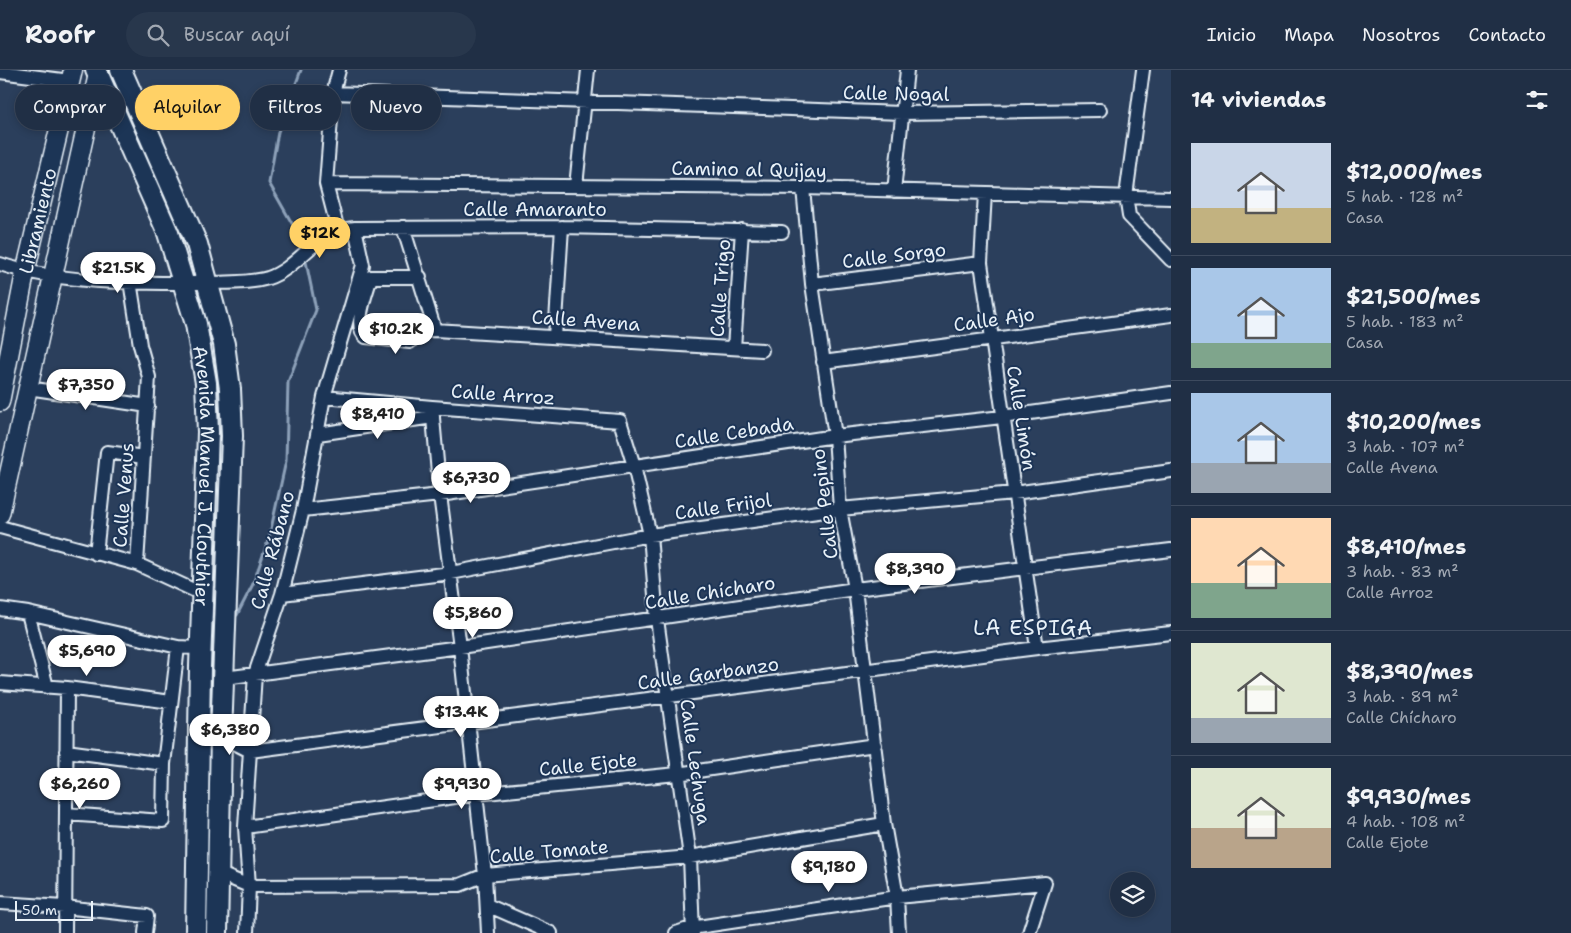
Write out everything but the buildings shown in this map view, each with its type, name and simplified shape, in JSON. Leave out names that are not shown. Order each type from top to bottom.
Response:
[{"type":"main road","name":"Avenida Manuel J. Clouthier","points":[[121,70],[197,244],[224,344],[230,389],[232,436],[224,624],[217,933]]},
{"type":"main road","name":"Avenida Manuel J. Clouthier","points":[[98,71],[152,191],[168,233],[196,324],[206,383],[208,422],[200,657],[196,933]]},
{"type":"main road","name":"Libramiento","points":[[0,514],[98,71]]},
{"type":"main road","name":"Libramiento","points":[[0,402],[25,273],[71,76]]},
{"type":"street","points":[[335,85],[338,70]]},
{"type":"street","points":[[576,186],[588,70]]},
{"type":"street","points":[[894,191],[907,70]]},
{"type":"street","points":[[1143,70],[1126,196],[1129,216],[1171,260]]},
{"type":"street","points":[[0,72],[71,76]]},
{"type":"street","name":"Calle Nogal","points":[[341,93],[902,113],[1100,110]]},
{"type":"street","points":[[0,264],[25,273],[52,277],[184,283],[231,282],[268,278],[334,232],[326,184],[330,130]]},
{"type":"street","name":"Camino al Quijay","points":[[326,184],[803,188],[1171,198]]},
{"type":"street","name":"Calle Pepino","points":[[803,188],[812,284],[835,436],[840,509],[854,589],[884,824],[897,897],[899,933]]},
{"type":"street","name":"Calle Limón","points":[[985,193],[980,263],[1036,648]]},
{"type":"street","points":[[555,337],[562,227]]},
{"type":"street","name":"Calle Amaranto","points":[[334,232],[355,228],[562,227],[782,232]]},
{"type":"street","name":"Calle Rábano","points":[[247,933],[248,886],[245,827],[255,674],[282,594],[303,510],[324,396],[363,265],[355,228]]},
{"type":"street","points":[[403,228],[420,277],[435,330],[419,331],[410,342],[366,337],[361,334],[359,325],[371,277],[420,277]]},
{"type":"street","name":"Calle Trigo","points":[[734,348],[742,230]]},
{"type":"street","name":"Calle Sorgo","points":[[812,284],[980,263]]},
{"type":"street","name":"Calle Venus","points":[[130,281],[140,345],[149,377],[137,564]]},
{"type":"street","name":"Calle Ajo","points":[[823,362],[1171,315]]},
{"type":"street","name":"Calle Avena","points":[[435,330],[762,350]]},
{"type":"street","points":[[28,388],[148,406]]},
{"type":"street","name":"Calle Cebada","points":[[303,510],[440,495],[835,436],[1002,417],[1171,393]]},
{"type":"street","name":"Calle Arroz","points":[[324,396],[433,412],[620,421]]},
{"type":"street","points":[[433,412],[440,495],[460,647],[485,875],[488,933]]},
{"type":"street","name":"Calle Arroz","points":[[318,434],[433,412]]},
{"type":"street","name":"Calle Lechuga","points":[[620,421],[634,466],[650,535],[657,619],[690,857],[692,931]]},
{"type":"street","points":[[96,554],[107,452],[144,457]]},
{"type":"street","name":"Calle Frijol","points":[[282,594],[451,573],[650,535],[840,509],[1014,493],[1171,471]]},
{"type":"street","points":[[0,527],[137,564],[202,594]]},
{"type":"street","name":"Calle Chícharo","points":[[224,669],[255,674],[460,647],[854,589],[1171,550]]},
{"type":"street","points":[[0,609],[28,613],[178,647],[200,657]]},
{"type":"street","points":[[28,613],[47,687]]},
{"type":"street","name":"Calle Garbanzo","points":[[250,751],[668,698],[1036,648],[1171,633]]},
{"type":"street","points":[[66,814],[162,821],[164,764],[178,647]]},
{"type":"street","points":[[0,684],[67,688],[171,702]]},
{"type":"street","points":[[65,933],[67,688]]},
{"type":"street","points":[[200,716],[221,736],[250,751]]},
{"type":"street","name":"Calle Ejote","points":[[245,827],[476,794],[677,774],[875,746]]},
{"type":"street","points":[[66,751],[164,764]]},
{"type":"street","name":"Calle Tomate","points":[[218,873],[248,886],[460,885],[485,875],[690,857],[884,824]]},
{"type":"street","points":[[676,933],[897,897],[1044,883],[1029,933]]},
{"type":"street","points":[[0,903],[64,907],[147,916],[145,933]]},
{"type":"street","points":[[487,905],[551,933]]},
{"type":"waterway","points":[[301,70],[278,132],[269,183],[302,241],[303,248]]},
{"type":"waterway","points":[[237,615],[253,584],[269,538],[286,461],[288,382],[316,310],[305,257]]},
{"type":"district","name":"LA ESPIGA","points":[[1033,628]]}]
